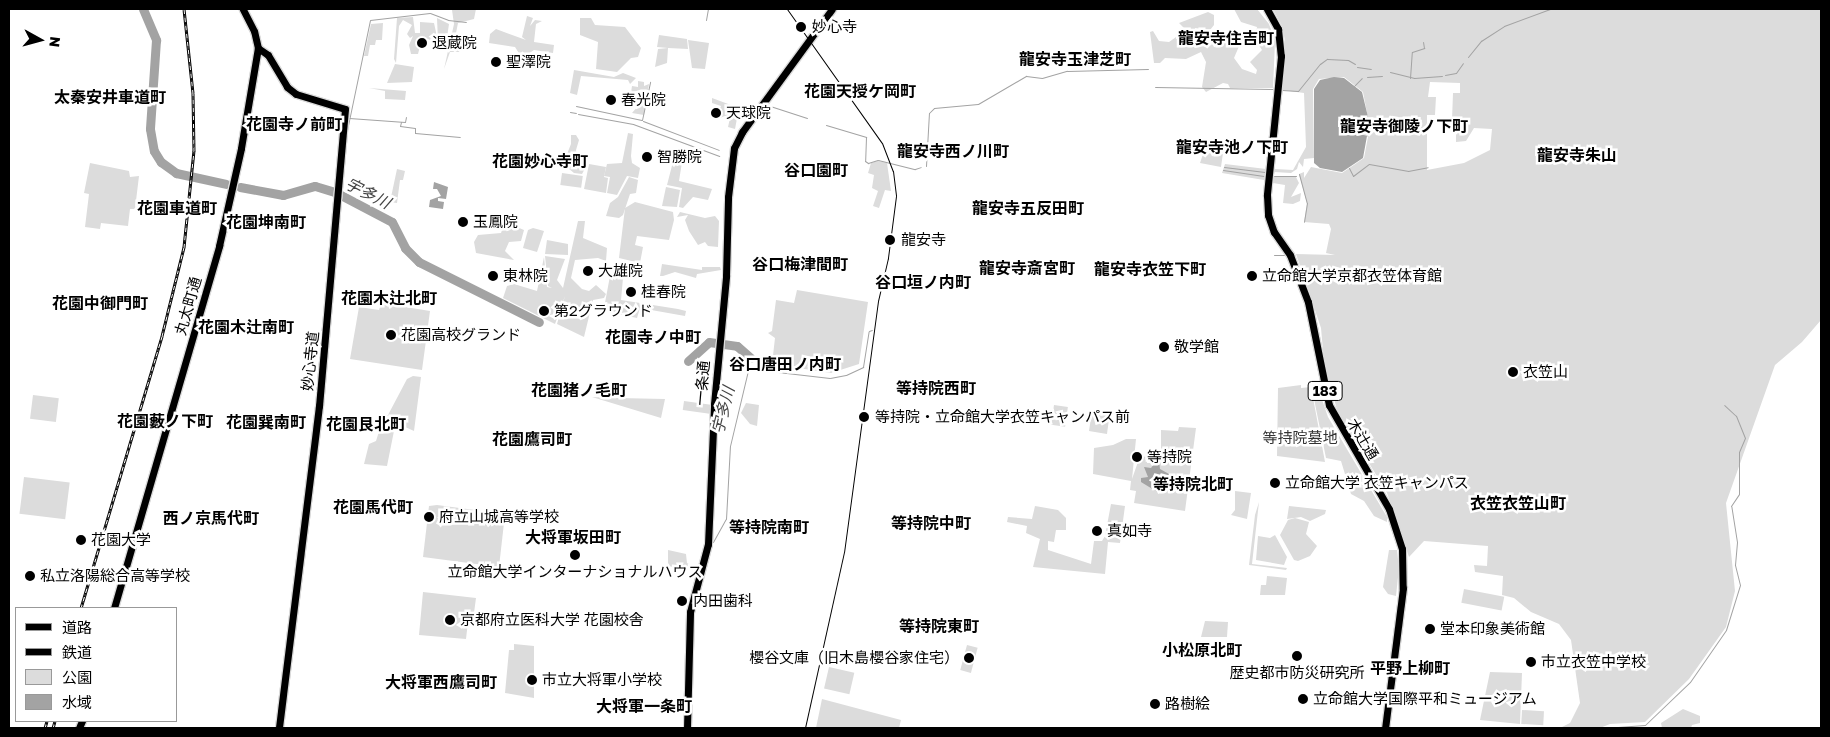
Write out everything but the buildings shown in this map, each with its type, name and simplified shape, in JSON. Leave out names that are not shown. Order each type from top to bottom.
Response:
[{"type":"main road","name":"丸太町通","points":[[114,607],[219,246],[241,148],[258,48],[254,31],[243,9]]},
{"type":"main road","name":"一条通","points":[[687,728],[693,596],[708,544],[726,276],[728,198],[734,148],[739,136],[832,9]]},
{"type":"main road","name":"木辻通","points":[[1267,9],[1280,39],[1268,215],[1274,232],[1290,255],[1308,302],[1329,405],[1389,509],[1400,540],[1403,588],[1385,728]]},
{"type":"main road","name":"妙心寺道","points":[[258,48],[268,55],[287,87],[296,94],[346,109],[318,418],[280,728]]},
{"type":"green space","points":[[476,9],[474,19],[458,23],[455,38],[463,43],[459,52],[450,52],[444,69],[454,24],[452,10]]},
{"type":"green space","points":[[1234,9],[1257,9],[1269,24],[1275,41],[1273,88],[1230,88],[1228,84],[1223,83],[1206,92],[1202,87],[1206,62],[1201,52],[1186,59],[1165,58],[1160,63],[1154,63],[1150,32],[1153,31],[1159,41],[1169,42],[1186,30],[1179,23],[1208,12],[1214,15],[1214,25],[1210,30],[1195,28],[1196,43],[1208,45],[1233,41],[1238,31],[1243,37],[1234,58],[1242,69],[1256,74],[1257,70],[1250,62],[1262,50],[1255,39],[1257,27],[1241,22]]},
{"type":"green space","points":[[1273,9],[1821,9],[1821,320],[1802,342],[1775,365],[1726,503],[1735,591],[1726,627],[1689,679],[1645,722],[1610,724],[1600,728],[1560,728],[1570,723],[1580,703],[1571,640],[1559,624],[1531,612],[1514,598],[1502,595],[1503,576],[1475,572],[1474,565],[1487,566],[1488,546],[1424,541],[1409,557],[1387,493],[1337,410],[1324,362],[1321,328],[1296,254],[1335,255],[1326,253],[1331,229],[1329,224],[1304,222],[1307,203],[1299,174],[1304,172],[1304,178],[1311,167],[1342,173],[1364,158],[1368,137],[1359,133],[1368,118],[1363,92],[1344,77],[1319,79],[1313,89],[1314,158],[1304,159],[1303,167],[1299,162],[1297,169],[1291,173],[1274,172],[1275,169],[1293,170],[1306,147],[1304,93],[1282,90],[1285,41],[1282,26]],"holes":[[[1430,82],[1460,83],[1460,93],[1453,93],[1452,120],[1445,120],[1445,125],[1456,126],[1456,142],[1466,141],[1474,128],[1492,129],[1490,150],[1464,163],[1427,170],[1427,115],[1435,115],[1436,97],[1428,97]]]},
{"type":"green space","points":[[527,16],[533,18],[530,26],[535,20],[542,21],[536,24],[534,42],[554,45],[553,53],[534,50],[522,58],[515,47],[489,43],[490,34],[496,29],[526,40],[522,37]]},
{"type":"green space","points":[[413,17],[415,33],[420,33],[420,22],[434,23],[439,46],[435,48],[433,41],[428,39],[421,42],[418,54],[411,54],[409,45],[413,36],[410,38],[407,34],[412,25],[403,20],[399,26],[396,63],[394,59],[397,18]]},
{"type":"green space","points":[[437,18],[449,24],[446,44],[438,41]]},
{"type":"green space","points":[[580,18],[591,18],[595,25],[625,27],[641,48],[638,57],[631,58],[617,72],[596,69],[598,42],[580,35]]},
{"type":"green space","points":[[383,23],[382,40],[376,40],[375,45],[370,45],[368,56],[364,56],[371,24]]},
{"type":"green space","points":[[659,35],[687,39],[688,49],[657,47]]},
{"type":"green space","points":[[688,40],[709,43],[705,69],[692,68]]},
{"type":"green space","points":[[668,48],[667,63],[655,67],[658,49]]},
{"type":"green space","points":[[395,64],[414,67],[412,82],[387,83]]},
{"type":"green space","points":[[574,70],[614,77],[623,73],[636,78],[630,84],[628,80],[581,76],[577,95],[570,93]]},
{"type":"green space","points":[[638,81],[644,82],[644,86],[649,84],[644,115],[632,113],[638,106],[633,106],[634,100],[630,99],[632,86],[638,87]]},
{"type":"green space","points":[[369,88],[406,91],[405,100],[385,99],[385,91]]},
{"type":"green space","points":[[712,98],[739,108],[735,129],[728,127],[730,118],[716,117],[721,106],[712,103]]},
{"type":"green space","points":[[628,133],[633,134],[631,156],[632,163],[640,168],[638,178],[627,176],[617,195],[607,193],[610,177],[604,176],[607,164],[622,163]]},
{"type":"green space","points":[[571,135],[576,135],[579,140],[576,150],[578,163],[587,165],[582,174],[574,173],[563,164],[571,144]]},
{"type":"green space","points":[[1215,139],[1224,146],[1221,167],[1200,163],[1206,145],[1211,145]]},
{"type":"green space","points":[[676,150],[683,156],[679,181],[712,189],[708,200],[693,197],[683,208],[679,207],[682,188],[667,185]]},
{"type":"green space","points":[[878,161],[887,163],[891,191],[885,190],[879,208],[873,206],[878,191],[872,188],[874,175],[868,173],[871,163]]},
{"type":"green space","points":[[90,163],[129,171],[130,177],[139,176],[135,209],[130,209],[128,226],[101,223],[100,229],[85,227],[89,194],[84,193]]},
{"type":"green space","points":[[589,164],[606,167],[604,177],[608,178],[606,193],[584,189]]},
{"type":"green space","points":[[1225,164],[1266,169],[1264,180],[1222,173]]},
{"type":"green space","points":[[397,169],[405,171],[403,180],[400,180],[397,203],[390,202]]},
{"type":"green space","points":[[562,173],[583,176],[581,188],[560,185]]},
{"type":"green space","points":[[629,177],[638,180],[636,193],[630,194],[623,215],[619,218],[606,216],[610,203],[618,197]]},
{"type":"green space","points":[[1274,177],[1296,177],[1299,183],[1291,197],[1301,193],[1300,201],[1293,204],[1283,203],[1285,185],[1273,183]]},
{"type":"green space","points":[[666,187],[680,190],[677,207],[662,206]]},
{"type":"green space","points":[[635,202],[673,212],[674,220],[669,240],[637,236],[635,245],[643,247],[640,263],[619,258],[625,208]]},
{"type":"green space","points":[[680,212],[705,218],[715,216],[719,221],[718,247],[708,246],[705,242],[698,245],[689,231],[685,220],[688,215],[677,217]]},
{"type":"green space","points":[[578,221],[585,221],[583,238],[607,248],[606,261],[598,258],[575,260],[571,278],[582,289],[589,291],[596,285],[606,294],[604,298],[593,300],[584,337],[557,324],[565,296],[555,324],[503,298],[507,286],[514,284],[537,291],[544,257],[547,287],[552,288],[548,286],[545,256],[565,259],[557,280],[563,288]]},
{"type":"green space","points":[[505,222],[524,230],[521,241],[509,242],[505,251],[514,260],[476,253],[474,242],[478,235],[501,233]]},
{"type":"green space","points":[[533,228],[544,231],[537,252],[523,248],[528,230]]},
{"type":"green space","points":[[547,240],[568,244],[568,255],[545,254]]},
{"type":"green space","points":[[662,264],[702,270],[702,267],[720,267],[721,270],[697,274],[696,278],[675,272],[660,276]]},
{"type":"green space","points":[[610,276],[623,278],[621,300],[686,311],[685,316],[640,308],[637,318],[613,313],[604,308]]},
{"type":"green space","points":[[797,290],[868,302],[859,364],[831,373],[772,364],[775,338],[768,333],[772,331],[776,300],[794,303]]},
{"type":"green space","name":"花園高校グランド","points":[[381,303],[430,311],[422,370],[350,359],[359,307],[379,310]]},
{"type":"green space","points":[[413,376],[421,377],[414,431],[383,417],[388,415],[407,379]]},
{"type":"green space","points":[[1316,382],[1328,417],[1387,517],[1387,522],[1374,516],[1364,501],[1351,494],[1341,461],[1326,458],[1312,384]]},
{"type":"green space","name":"等持院墓地","points":[[1301,385],[1301,388],[1311,387],[1325,462],[1277,456],[1278,388]]},
{"type":"green space","points":[[33,395],[59,398],[56,422],[30,419]]},
{"type":"green space","points":[[592,397],[618,398],[665,399],[661,418]]},
{"type":"green space","points":[[684,401],[711,405],[709,414],[683,410]]},
{"type":"green space","points":[[746,403],[759,405],[757,426],[750,424],[741,413]]},
{"type":"green space","points":[[1054,405],[1068,407],[1065,427],[1051,425]]},
{"type":"green space","points":[[1092,411],[1110,411],[1107,434],[1089,431]]},
{"type":"green space","points":[[382,422],[395,426],[387,466],[364,464],[369,444],[376,441]]},
{"type":"green space","points":[[1179,427],[1196,428],[1185,511],[1134,503],[1136,491],[1130,490],[1131,481],[1093,474],[1094,448],[1113,445],[1126,439],[1136,439],[1132,479],[1140,456],[1147,457],[1147,463],[1152,463],[1155,449],[1161,449],[1161,430],[1178,431]]},
{"type":"green space","points":[[24,477],[70,483],[65,519],[19,514]]},
{"type":"green space","points":[[1235,491],[1251,493],[1247,519],[1231,515],[1235,510]]},
{"type":"green space","points":[[1259,502],[1252,564],[1287,568],[1286,570],[1249,565],[1255,515]]},
{"type":"green space","points":[[1111,504],[1125,506],[1120,543],[1108,542],[1105,574],[1033,567],[1040,539],[1026,533],[1027,526],[1007,522],[1008,517],[1032,519],[1035,506],[1058,510],[1066,518],[1066,530],[1056,530],[1054,542],[1048,541],[1048,550],[1091,564],[1094,541],[1102,541],[1105,536]]},
{"type":"green space","points":[[437,505],[505,514],[499,567],[423,557],[429,506]]},
{"type":"green space","points":[[1289,506],[1326,510],[1325,514],[1310,521],[1301,517],[1287,519]]},
{"type":"green space","points":[[1295,518],[1309,522],[1306,534],[1317,546],[1310,556],[1298,561],[1294,560],[1280,535],[1288,520]]},
{"type":"green space","points":[[1275,535],[1287,557],[1284,565],[1256,560],[1258,536],[1270,538]]},
{"type":"green space","points":[[668,550],[686,554],[687,563],[692,566],[690,570],[668,566]]},
{"type":"green space","points":[[1389,550],[1397,550],[1399,568],[1396,596],[1388,594],[1383,587]]},
{"type":"green space","points":[[1267,576],[1287,578],[1285,595],[1260,595],[1261,585],[1266,585]]},
{"type":"green space","points":[[1464,589],[1504,597],[1502,611],[1461,603]]},
{"type":"green space","points":[[423,592],[476,598],[474,613],[469,613],[466,639],[419,635]]},
{"type":"green space","points":[[1205,621],[1228,622],[1227,637],[1201,637]]},
{"type":"green space","points":[[514,644],[534,646],[534,698],[505,693],[509,650],[514,650]]},
{"type":"green space","points":[[967,645],[978,648],[971,673],[960,670]]},
{"type":"green space","points":[[829,667],[854,673],[849,694],[824,688]]},
{"type":"green space","points":[[1490,672],[1522,673],[1520,724],[1480,720]]},
{"type":"green space","points":[[822,699],[901,720],[899,728],[816,728]]},
{"type":"green space","points":[[1683,709],[1700,716],[1700,723],[1692,725],[1691,728],[1662,728],[1661,723]]},
{"type":"green space","points":[[1522,710],[1544,711],[1543,725],[1521,724]]},
{"type":"water","points":[[1334,77],[1344,78],[1362,92],[1368,117],[1358,133],[1367,136],[1363,158],[1342,172],[1320,168],[1314,163],[1314,89],[1320,80]]},
{"type":"water","points":[[434,182],[448,187],[446,199],[438,198],[438,201],[444,202],[443,209],[429,207],[430,200],[441,196],[437,189],[433,189]]},
{"type":"water","points":[[1159,457],[1167,460],[1159,462],[1160,469],[1169,474],[1168,485],[1159,493],[1141,482],[1141,478],[1148,477],[1144,467],[1151,468]]},
{"type":"waterway","name":"宇多川","points":[[143,9],[156,40],[150,129],[154,151],[161,162],[176,173],[226,184]]},
{"type":"waterway","points":[[706,20],[708,9]]},
{"type":"waterway","points":[[1468,57],[1481,41],[1504,26],[1550,9]]},
{"type":"waterway","points":[[346,135],[370,20],[430,13],[448,20],[466,22]]},
{"type":"waterway","points":[[1410,78],[1412,52],[1424,48],[1423,42]]},
{"type":"waterway","points":[[1282,90],[1298,91],[1320,64],[1327,59],[1348,60],[1355,64]]},
{"type":"waterway","points":[[1445,75],[1456,73],[1463,63]]},
{"type":"waterway","points":[[1357,67],[1371,69]]},
{"type":"waterway","points":[[926,166],[929,113],[934,108],[978,104],[1026,76],[1042,78],[1067,71],[1148,69]]},
{"type":"waterway","points":[[1390,72],[1414,78],[1442,76]]},
{"type":"waterway","points":[[1367,77],[1382,76]]},
{"type":"waterway","points":[[1354,86],[1362,78]]},
{"type":"waterway","points":[[576,106],[642,120],[650,82]]},
{"type":"waterway","points":[[1155,87],[1274,89]]},
{"type":"waterway","points":[[767,105],[807,118]]},
{"type":"waterway","points":[[570,112],[576,113]]},
{"type":"waterway","points":[[578,114],[633,124],[719,156]]},
{"type":"waterway","points":[[349,118],[405,122],[406,117]]},
{"type":"waterway","points":[[643,121],[719,150]]},
{"type":"waterway","points":[[401,122],[400,126],[415,128],[415,133],[460,137]]},
{"type":"waterway","points":[[826,125],[866,137],[865,161],[868,163],[878,160],[915,169],[921,167]]},
{"type":"waterway","points":[[1349,168],[1353,176],[1369,164],[1408,171],[1428,167]]},
{"type":"waterway","points":[[1224,167],[1265,172]]},
{"type":"waterway","points":[[1223,170],[1264,176]]},
{"type":"waterway","points":[[1299,174],[1307,203],[1304,222]]},
{"type":"waterway","points":[[342,176],[342,196]]},
{"type":"waterway","points":[[1274,176],[1296,176]]},
{"type":"waterway","name":"宇多川","points":[[240,187],[283,195],[315,186],[335,192],[392,222],[405,248],[419,262],[539,322]]},
{"type":"waterway","points":[[1274,255],[1285,255]]},
{"type":"waterway","points":[[752,359],[769,371],[830,378],[846,375],[863,367],[869,331],[872,330]]},
{"type":"waterway","name":"宇多川","points":[[688,361],[709,342],[737,346],[751,358]]},
{"type":"waterway","name":"宇多川","points":[[713,542],[726,519],[730,446],[751,358]]},
{"type":"waterway","points":[[1604,728],[1645,725],[1690,682],[1726,630],[1740,585],[1735,565],[1737,542],[1731,506],[1739,494],[1739,452],[1745,438],[1736,416],[1724,405]]},
{"type":"tram line","points":[[787,9],[882,143],[893,171],[896,196],[888,258],[878,301],[844,552],[805,728]]},
{"type":"railway","points":[[81,607],[162,336],[184,247],[194,151],[193,93],[184,9]]},
{"type":"railway","points":[[45,728],[47,722]]},
{"type":"railway","points":[[53,728],[55,722]]},
{"type":"place","name":"妙心寺","points":[[801,27]]},
{"type":"place","name":"退蔵院","points":[[422,43]]},
{"type":"place","name":"聖澤院","points":[[496,62]]},
{"type":"place","name":"春光院","points":[[611,100]]},
{"type":"place","name":"天球院","points":[[716,113]]},
{"type":"place","name":"智勝院","points":[[647,157]]},
{"type":"place","name":"玉鳳院","points":[[463,222]]},
{"type":"place","name":"龍安寺","points":[[890,240]]},
{"type":"place","name":"大雄院","points":[[588,271]]},
{"type":"place","name":"東林院","points":[[493,276]]},
{"type":"place","name":"立命館大学京都衣笠体育館","points":[[1252,276]]},
{"type":"place","name":"桂春院","points":[[631,292]]},
{"type":"place","name":"第2グラウンド","points":[[544,311]]},
{"type":"place","name":"花園高校グランド","points":[[391,335]]},
{"type":"place","name":"敬学館","points":[[1164,347]]},
{"type":"place","name":"衣笠山","points":[[1513,372]]},
{"type":"place","name":"等持院・立命館大学衣笠キャンパス前","points":[[864,417]]},
{"type":"place","name":"等持院","points":[[1137,457]]},
{"type":"place","name":"立命館大学 衣笠キャンパス","points":[[1275,483]]},
{"type":"place","name":"府立山城高等学校","points":[[429,517]]},
{"type":"place","name":"真如寺","points":[[1097,531]]},
{"type":"place","name":"花園大学","points":[[81,540]]},
{"type":"place","name":"立命館大学インターナショナルハウス","points":[[575,555]]},
{"type":"place","name":"私立洛陽総合高等学校","points":[[30,576]]},
{"type":"place","name":"内田歯科","points":[[682,601]]},
{"type":"place","name":"京都府立医科大学 花園校舎","points":[[450,620]]},
{"type":"place","name":"堂本印象美術館","points":[[1430,629]]},
{"type":"place","name":"歴史都市防災研究所","points":[[1297,656]]},
{"type":"place","name":"櫻谷文庫（旧木島櫻谷家住宅）","points":[[969,658]]},
{"type":"place","name":"市立衣笠中学校","points":[[1531,662]]},
{"type":"place","name":"市立大将軍小学校","points":[[532,680]]},
{"type":"place","name":"立命館大学国際平和ミュージアム","points":[[1303,699]]},
{"type":"place","name":"路樹絵","points":[[1155,704]]},
{"type":"district","name":"龍安寺住吉町","points":[[1226,38]]},
{"type":"district","name":"龍安寺玉津芝町","points":[[1075,59]]},
{"type":"district","name":"花園天授ケ岡町","points":[[860,91]]},
{"type":"district","name":"太秦安井車道町","points":[[110,97]]},
{"type":"district","name":"花園寺ノ前町","points":[[294,124]]},
{"type":"district","name":"龍安寺御陵ノ下町","points":[[1404,126]]},
{"type":"district","name":"龍安寺池ノ下町","points":[[1232,147]]},
{"type":"district","name":"龍安寺西ノ川町","points":[[953,151]]},
{"type":"district","name":"龍安寺朱山","points":[[1577,155]]},
{"type":"district","name":"花園妙心寺町","points":[[540,161]]},
{"type":"district","name":"谷口園町","points":[[816,170]]},
{"type":"district","name":"花園車道町","points":[[177,208]]},
{"type":"district","name":"龍安寺五反田町","points":[[1028,208]]},
{"type":"district","name":"花園坤南町","points":[[266,222]]},
{"type":"district","name":"谷口梅津間町","points":[[800,264]]},
{"type":"district","name":"龍安寺斎宮町","points":[[1027,268]]},
{"type":"district","name":"龍安寺衣笠下町","points":[[1150,269]]},
{"type":"district","name":"谷口垣ノ内町","points":[[923,282]]},
{"type":"district","name":"花園木辻北町","points":[[389,298]]},
{"type":"district","name":"花園中御門町","points":[[100,303]]},
{"type":"district","name":"花園木辻南町","points":[[246,327]]},
{"type":"district","name":"花園寺ノ中町","points":[[653,337]]},
{"type":"district","name":"谷口唐田ノ内町","points":[[785,364]]},
{"type":"district","name":"等持院西町","points":[[936,388]]},
{"type":"district","name":"花園猪ノ毛町","points":[[579,390]]},
{"type":"district","name":"花園藪ノ下町","points":[[165,421]]},
{"type":"district","name":"花園巽南町","points":[[266,422]]},
{"type":"district","name":"花園艮北町","points":[[366,424]]},
{"type":"district","name":"花園鷹司町","points":[[532,439]]},
{"type":"district","name":"等持院北町","points":[[1193,484]]},
{"type":"district","name":"衣笠衣笠山町","points":[[1518,503]]},
{"type":"district","name":"花園馬代町","points":[[373,507]]},
{"type":"district","name":"西ノ京馬代町","points":[[211,518]]},
{"type":"district","name":"等持院中町","points":[[931,523]]},
{"type":"district","name":"等持院南町","points":[[769,527]]},
{"type":"district","name":"大将軍坂田町","points":[[573,537]]},
{"type":"district","name":"等持院東町","points":[[939,626]]},
{"type":"district","name":"小松原北町","points":[[1202,650]]},
{"type":"district","name":"平野上柳町","points":[[1410,668]]},
{"type":"district","name":"大将軍西鷹司町","points":[[441,682]]},
{"type":"district","name":"大将軍一条町","points":[[644,706]]}]
